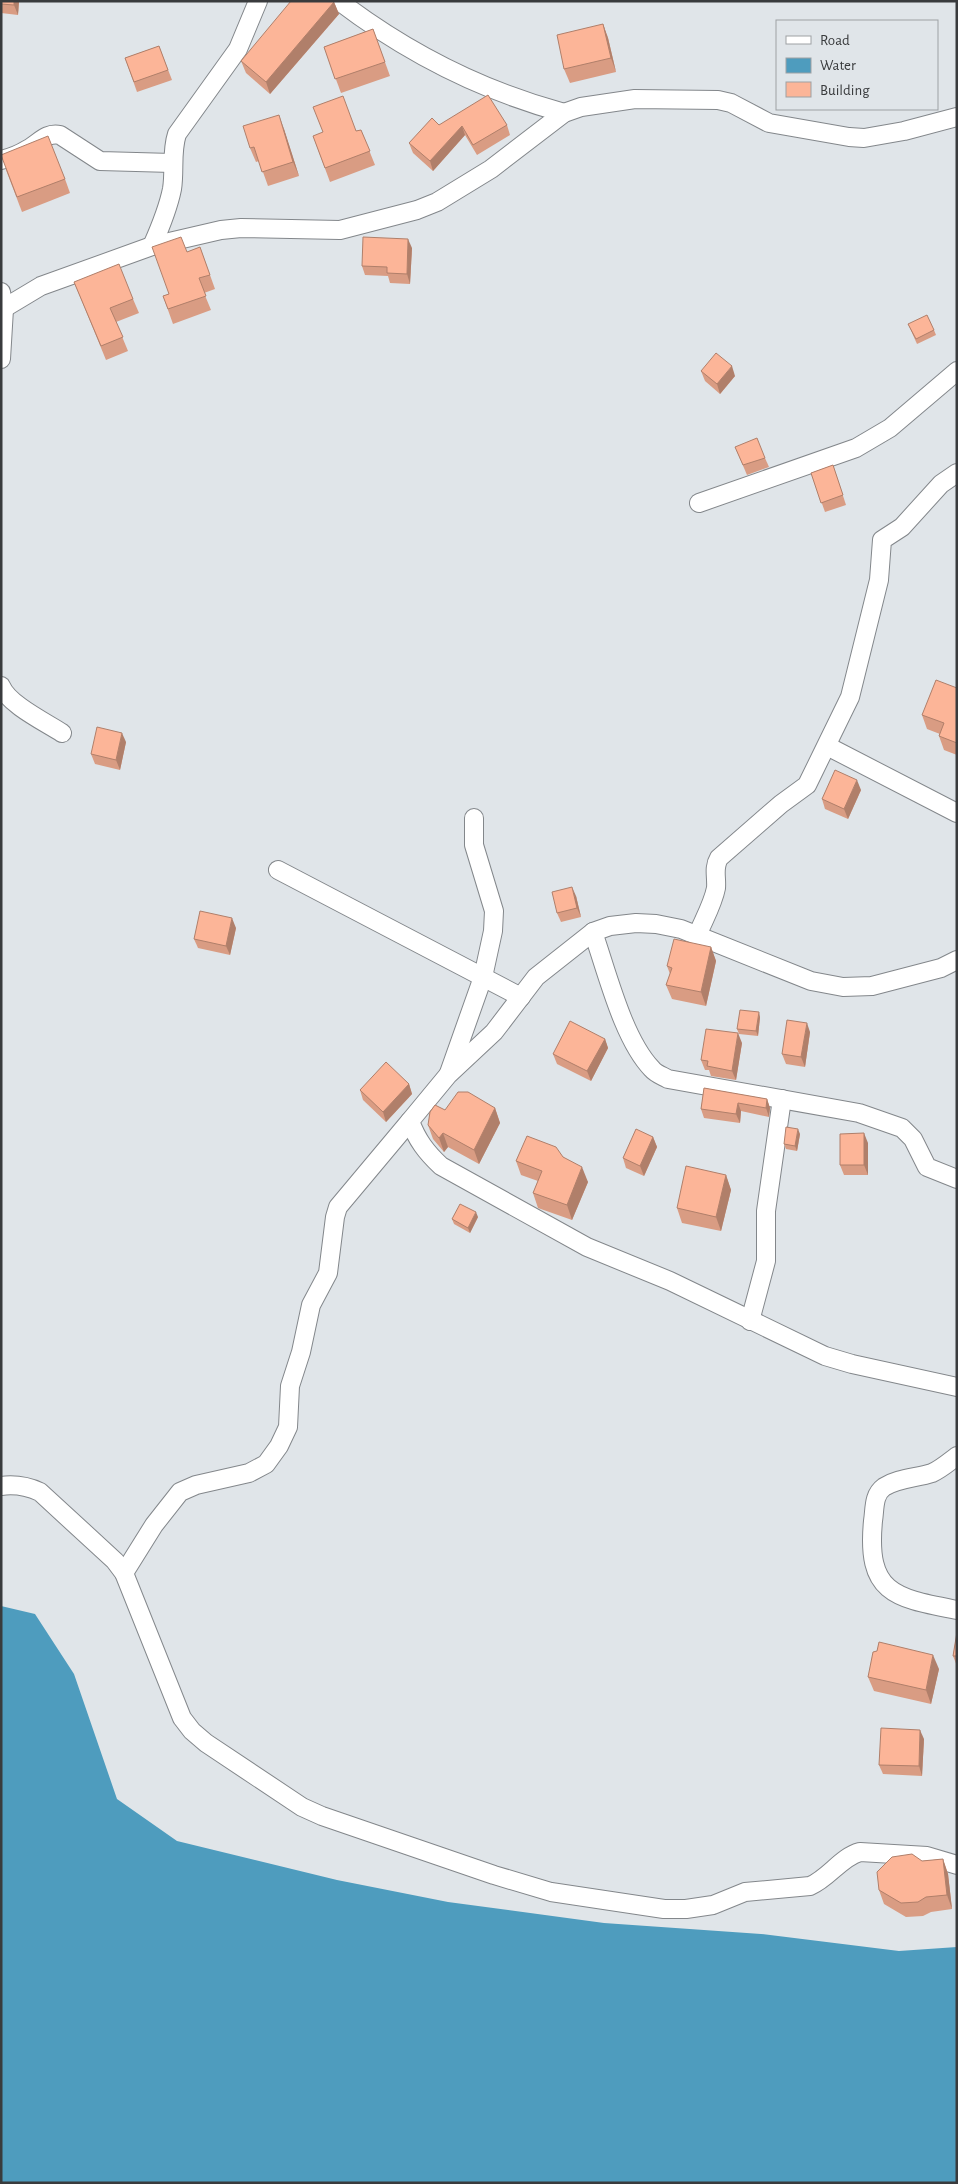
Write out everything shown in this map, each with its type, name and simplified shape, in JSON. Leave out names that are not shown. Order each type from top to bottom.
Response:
[{"type":"street","points":[[152,246],[169,202],[172,188],[173,145],[177,134],[238,48],[258,1]]},
{"type":"street","points":[[339,1],[423,56],[526,103],[564,113]]},
{"type":"street","points":[[1,360],[2,304],[41,286],[152,246],[221,230],[242,228],[340,230],[417,210],[437,202],[491,169],[564,113],[581,107],[635,99],[718,100],[731,103],[769,123],[849,138],[864,138],[904,131],[957,117]]},
{"type":"street","points":[[1,160],[28,149],[46,136],[54,134],[60,135],[100,161],[172,163]]},
{"type":"street","points":[[699,503],[856,448],[890,428],[957,370]]},
{"type":"street","points":[[697,936],[716,887],[715,865],[719,858],[781,804],[807,785],[827,746],[852,688],[879,580],[882,540],[902,527],[941,484],[957,474]]},
{"type":"street","points":[[1,686],[12,701],[62,733]]},
{"type":"street","points":[[827,746],[957,813]]},
{"type":"street","points":[[448,1075],[483,977],[490,950],[494,911],[477,861],[474,846],[474,818]]},
{"type":"street","points":[[278,870],[521,997]]},
{"type":"street","points":[[124,1573],[154,1526],[180,1492],[196,1485],[249,1473],[266,1464],[279,1446],[288,1427],[290,1386],[301,1352],[311,1305],[328,1273],[338,1207],[448,1075],[494,1032],[536,977],[593,932],[610,926],[636,923],[656,924],[681,929],[811,981],[843,987],[872,986],[941,968],[957,960]]},
{"type":"street","points":[[593,932],[626,1025],[641,1055],[653,1071],[668,1079],[859,1113],[902,1128],[913,1139],[928,1167],[957,1179]]},
{"type":"street","points":[[750,1321],[766,1261],[766,1211],[782,1099]]},
{"type":"street","points":[[410,1121],[416,1138],[427,1153],[441,1166],[587,1247],[670,1281],[750,1321],[831,1358],[957,1387]]},
{"type":"street","points":[[957,1456],[932,1473],[884,1487],[876,1496],[871,1541],[876,1574],[890,1590],[913,1602],[957,1610]]},
{"type":"street","points":[[1,1486],[13,1484],[26,1486],[40,1492],[115,1561],[124,1573],[182,1718],[192,1731],[206,1743],[302,1807],[350,1827],[551,1892],[664,1909],[686,1909],[713,1905],[745,1892],[810,1886],[819,1882],[853,1854],[860,1852],[927,1856],[957,1865]]},
{"type":"water","points":[[1,1606],[35,1614],[74,1674],[117,1799],[177,1841],[337,1880],[448,1902],[604,1923],[761,1934],[899,1951],[957,1947],[957,2183],[1,2183]]},
{"type":"building","points":[[1,1],[14,1],[14,5],[1,4]]},
{"type":"building","points":[[291,1],[334,2],[266,82],[241,61]]},
{"type":"building","points":[[603,24],[611,58],[564,69],[557,35]]},
{"type":"building","points":[[373,29],[385,62],[335,79],[324,47]]},
{"type":"building","points":[[159,46],[168,70],[134,82],[125,58]]},
{"type":"building","points":[[488,95],[507,125],[473,145],[462,126],[430,161],[409,143],[432,118],[439,125]]},
{"type":"building","points":[[343,96],[356,131],[361,130],[370,151],[325,168],[313,136],[323,132],[313,107]]},
{"type":"building","points":[[279,115],[293,162],[262,172],[254,147],[250,148],[243,126]]},
{"type":"building","points":[[48,136],[65,179],[17,197],[1,155]]},
{"type":"building","points":[[181,237],[187,252],[200,247],[210,275],[199,278],[206,296],[168,309],[163,296],[169,294],[152,247]]},
{"type":"building","points":[[363,237],[408,239],[407,274],[387,273],[387,267],[362,266]]},
{"type":"building","points":[[119,264],[133,299],[110,308],[123,337],[101,346],[74,282]]},
{"type":"building","points":[[927,315],[934,330],[916,339],[908,324]]},
{"type":"building","points":[[716,353],[732,366],[717,384],[701,371]]},
{"type":"building","points":[[757,438],[765,458],[743,465],[735,447]]},
{"type":"building","points":[[833,465],[843,495],[821,503],[811,473]]},
{"type":"building","points":[[936,680],[957,688],[957,743],[939,736],[944,723],[922,715]]},
{"type":"building","points":[[97,727],[122,733],[116,760],[91,754]]},
{"type":"building","points":[[835,770],[857,780],[844,809],[822,799]]},
{"type":"building","points":[[572,887],[577,908],[557,913],[552,892]]},
{"type":"building","points":[[200,911],[232,918],[226,946],[194,939]]},
{"type":"building","points":[[674,939],[711,947],[701,992],[666,985],[672,968],[667,966]]},
{"type":"building","points":[[740,1010],[759,1012],[756,1031],[737,1029]]},
{"type":"building","points":[[787,1020],[807,1023],[801,1057],[782,1054]]},
{"type":"building","points":[[570,1021],[605,1039],[587,1071],[553,1054]]},
{"type":"building","points":[[706,1029],[738,1033],[732,1071],[707,1066],[708,1061],[701,1060]]},
{"type":"building","points":[[386,1062],[409,1084],[383,1112],[360,1090]]},
{"type":"building","points":[[704,1088],[767,1099],[766,1108],[738,1103],[736,1114],[701,1109]]},
{"type":"building","points":[[458,1092],[468,1092],[495,1108],[474,1150],[443,1133],[439,1138],[428,1125],[430,1112],[435,1105],[445,1110]]},
{"type":"building","points":[[786,1127],[798,1129],[795,1146],[784,1144]]},
{"type":"building","points":[[636,1129],[653,1137],[640,1166],[623,1158]]},
{"type":"building","points":[[864,1133],[864,1165],[840,1165],[840,1134]]},
{"type":"building","points":[[527,1136],[556,1147],[563,1157],[582,1167],[567,1205],[533,1193],[542,1171],[516,1161]]},
{"type":"building","points":[[686,1166],[726,1175],[716,1217],[677,1208]]},
{"type":"building","points":[[460,1204],[476,1212],[468,1228],[452,1219]]},
{"type":"building","points":[[957,1632],[957,1656],[953,1656]]},
{"type":"building","points":[[879,1642],[933,1655],[926,1690],[868,1677],[873,1652],[877,1651]]},
{"type":"building","points":[[881,1728],[920,1730],[919,1766],[879,1765]]},
{"type":"building","points":[[912,1854],[922,1861],[943,1859],[947,1895],[926,1897],[918,1902],[901,1903],[879,1890],[877,1872],[892,1857]]}]
